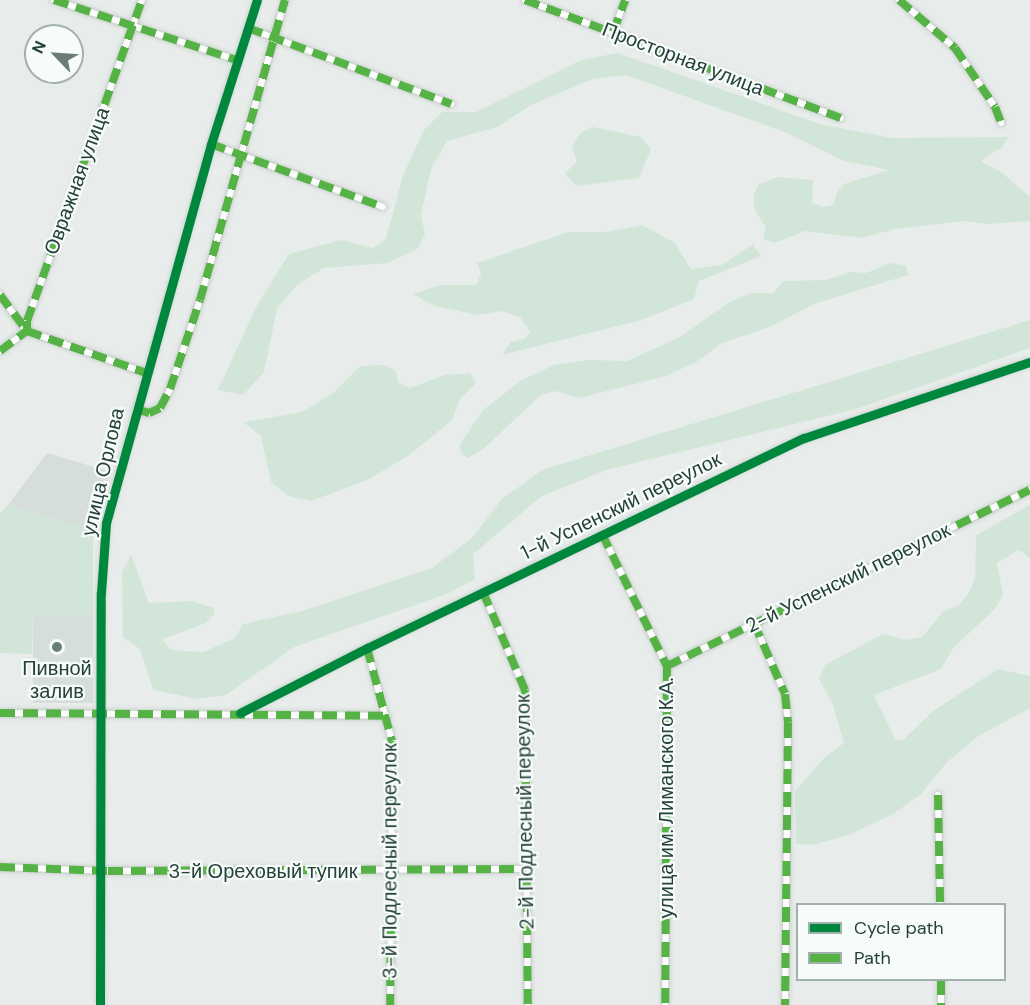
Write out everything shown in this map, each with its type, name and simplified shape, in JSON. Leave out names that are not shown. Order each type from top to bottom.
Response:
[{"type":"street","points":[[54,0],[236,60]]},
{"type":"street","name":"Овражная улица","points":[[27,331],[27,321],[142,0]]},
{"type":"street","name":"улица Орлова","points":[[100,1005],[101,713],[106,524],[211,144],[257,0]]},
{"type":"street","name":"улица Орлова","points":[[136,409],[149,413],[160,408],[170,389],[200,300],[239,154],[285,0]]},
{"type":"street","name":"Просторная улица","points":[[525,0],[841,118]]},
{"type":"street","points":[[613,32],[625,0]]},
{"type":"street","points":[[899,0],[955,48],[995,107],[1001,123]]},
{"type":"street","points":[[248,28],[273,35],[451,104]]},
{"type":"street","points":[[211,144],[383,207]]},
{"type":"street","points":[[0,295],[27,331],[146,373]]},
{"type":"street","points":[[0,351],[27,331]]},
{"type":"street","name":"1-й Успенский переулок","points":[[240,713],[367,648],[804,438],[1030,362]]},
{"type":"street","name":"2-й Успенский переулок","points":[[667,666],[1030,490]]},
{"type":"street","name":"улица им. Лиманского К.А.","points":[[602,534],[667,666],[665,1005]]},
{"type":"street","name":"2-й Подлесный переулок","points":[[483,592],[525,690],[528,1005]]},
{"type":"street","points":[[754,623],[785,694],[788,723],[785,1005]]},
{"type":"street","name":"3-й Подлесный переулок","points":[[367,648],[392,741],[390,1005]]},
{"type":"street","name":"1-й Успенский переулок","points":[[0,713],[240,713],[387,716]]},
{"type":"street","points":[[938,795],[940,903]]},
{"type":"street","name":"3-й Ореховый тупик","points":[[0,867],[101,871],[390,872],[526,869]]},
{"type":"street","points":[[941,981],[941,1005]]},
{"type":"shaded area","points":[[47,453],[111,472],[93,532],[8,505]]},
{"type":"shaded area","points":[[33,615],[93,615],[93,703],[33,703]]},
{"type":"green space","points":[[618,53],[820,124],[892,138],[1009,137],[1002,147],[981,161],[1001,172],[1030,197],[1030,221],[987,224],[964,221],[895,229],[862,238],[805,231],[775,243],[763,239],[766,228],[754,208],[754,194],[759,184],[778,177],[813,180],[812,203],[823,207],[834,205],[836,194],[844,184],[889,170],[844,161],[787,133],[626,75],[593,79],[531,105],[497,127],[447,141],[431,169],[421,215],[425,235],[417,249],[388,263],[324,268],[297,285],[277,309],[264,372],[243,395],[218,390],[256,307],[289,254],[341,240],[373,248],[386,239],[403,175],[424,130],[442,112],[476,112],[581,60]]},
{"type":"green space","points":[[593,127],[641,137],[651,149],[639,178],[576,186],[565,173],[577,162],[572,147],[580,133]]},
{"type":"green space","points":[[643,225],[675,243],[691,269],[722,265],[753,244],[761,256],[699,281],[694,299],[641,320],[502,355],[511,342],[524,339],[530,332],[520,317],[501,311],[478,315],[434,306],[413,294],[440,285],[476,285],[481,274],[477,263],[569,232],[606,232]]},
{"type":"green space","points":[[890,263],[906,266],[908,275],[814,304],[770,327],[722,343],[696,362],[666,376],[579,398],[556,391],[541,395],[482,450],[468,458],[462,454],[459,446],[483,410],[522,380],[554,365],[587,360],[627,361],[680,337],[728,303],[751,293],[773,293],[784,281],[826,280],[850,272],[866,273]]},
{"type":"green space","points":[[1030,320],[1030,348],[856,409],[606,470],[542,496],[473,554],[475,579],[447,594],[294,647],[226,695],[197,699],[153,690],[140,649],[123,637],[122,572],[131,555],[149,603],[192,601],[214,608],[214,614],[206,623],[163,639],[170,650],[203,652],[235,638],[243,624],[302,611],[432,568],[472,538],[502,499],[542,470]]},
{"type":"green space","points":[[384,365],[395,370],[399,383],[410,388],[445,375],[470,373],[476,383],[460,399],[452,420],[408,456],[367,480],[311,501],[288,496],[271,482],[261,436],[243,422],[302,412],[333,393],[360,366]]},
{"type":"green space","points":[[8,505],[93,532],[93,615],[33,615],[32,654],[0,653],[0,513]]},
{"type":"green space","points":[[1030,505],[1030,558],[1019,550],[997,563],[1003,595],[995,609],[954,647],[941,669],[874,695],[895,739],[902,741],[933,711],[998,669],[1030,676],[1030,708],[977,737],[947,762],[921,794],[893,814],[849,835],[812,845],[796,844],[795,791],[824,758],[844,743],[833,705],[819,679],[825,665],[883,634],[906,640],[922,637],[943,612],[959,605],[969,593],[975,577],[976,535]]},
{"type":"marked path","points":[[54,0],[236,60]]},
{"type":"marked path","points":[[27,331],[27,321],[142,0]]},
{"type":"marked path","points":[[136,409],[149,413],[160,408],[170,389],[200,300],[285,0]]},
{"type":"marked path","points":[[525,0],[841,118]]},
{"type":"marked path","points":[[613,32],[625,0]]},
{"type":"marked path","points":[[899,0],[955,48],[995,107],[1001,123]]},
{"type":"marked path","points":[[248,28],[451,104]]},
{"type":"marked path","points":[[211,144],[383,207]]},
{"type":"marked path","points":[[0,295],[27,331]]},
{"type":"marked path","points":[[27,331],[146,373]]},
{"type":"marked path","points":[[0,351],[27,331]]},
{"type":"marked path","points":[[667,666],[1030,490]]},
{"type":"marked path","points":[[602,534],[667,666],[665,1005]]},
{"type":"marked path","points":[[483,592],[525,690],[528,1005]]},
{"type":"marked path","points":[[754,623],[785,694],[788,723],[785,1005]]},
{"type":"marked path","points":[[367,648],[392,741],[390,1005]]},
{"type":"marked path","points":[[0,713],[387,716]]},
{"type":"marked path","points":[[938,795],[940,903]]},
{"type":"marked path","points":[[0,867],[108,871],[526,869]]},
{"type":"marked path","points":[[941,981],[941,1005]]},
{"type":"cycle path","points":[[100,1005],[101,593],[106,523],[211,144],[257,0]]},
{"type":"cycle path","points":[[240,713],[367,648],[804,438],[1030,362]]},
{"type":"place","name":"Пивной залив","points":[[57,647]]}]
